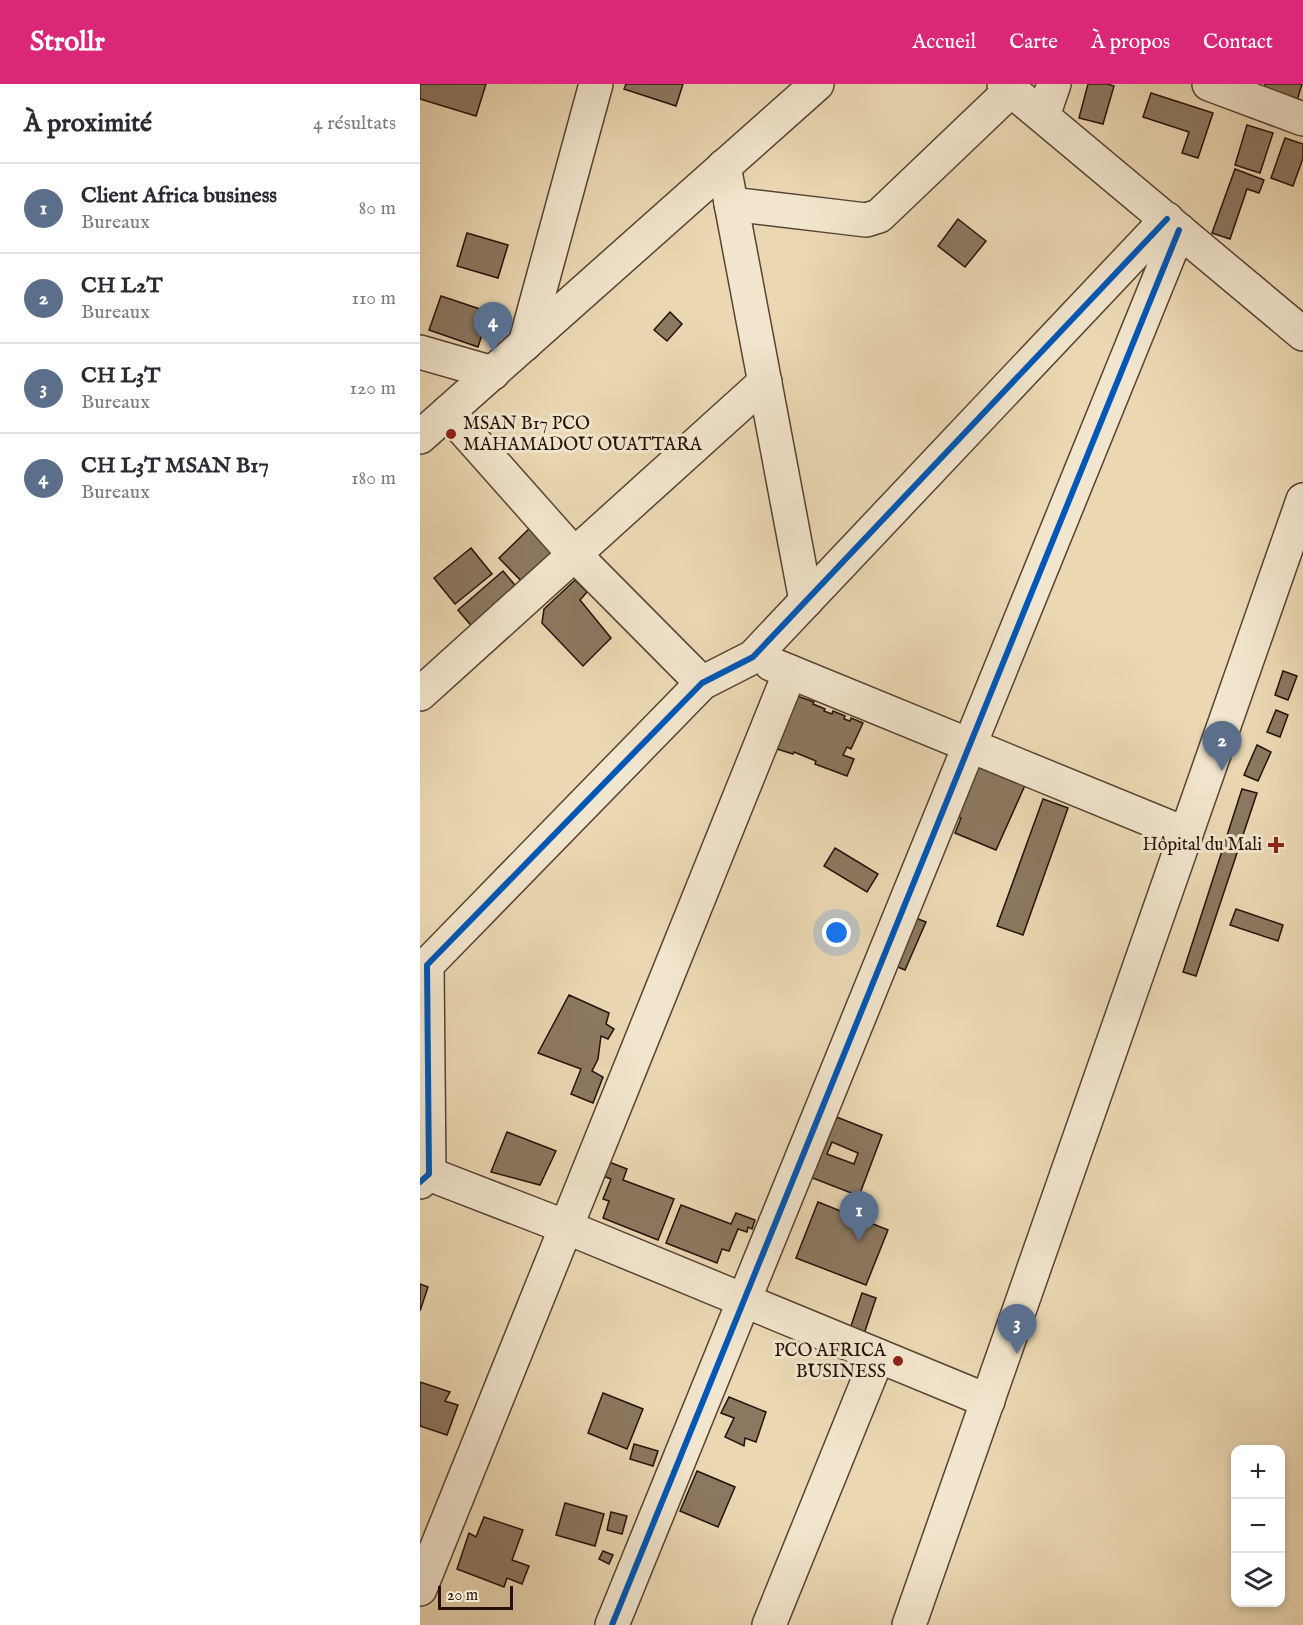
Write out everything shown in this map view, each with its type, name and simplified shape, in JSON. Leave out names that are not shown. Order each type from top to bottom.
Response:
[{"type":"street","points":[[525,344],[596,84]]},
{"type":"street","points":[[420,437],[817,84]]},
{"type":"street","points":[[1043,116],[1054,84]]},
{"type":"street","points":[[1209,84],[1303,118]]},
{"type":"street","points":[[731,204],[866,220],[879,216],[1008,87],[1303,334]]},
{"type":"street","points":[[724,166],[806,601]]},
{"type":"street","points":[[988,1401],[566,1227],[425,1178],[428,965],[702,683],[753,657],[1173,225]]},
{"type":"street","points":[[612,1625],[970,746],[1173,225]]},
{"type":"street","points":[[420,352],[493,373]]},
{"type":"street","points":[[420,694],[765,382]]},
{"type":"street","points":[[448,412],[574,554],[702,683]]},
{"type":"street","points":[[909,1625],[1303,500]]},
{"type":"street","points":[[753,657],[1186,834]]},
{"type":"street","points":[[420,1588],[790,672]]},
{"type":"street","points":[[769,1625],[878,1356]]},
{"type":"building","points":[[420,84],[486,84],[476,116],[420,99]]},
{"type":"building","points":[[626,84],[683,84],[676,106],[624,89]]},
{"type":"building","points":[[1088,84],[1114,86],[1103,124],[1079,118]]},
{"type":"building","points":[[1265,84],[1302,84],[1296,104],[1262,94]]},
{"type":"building","points":[[1151,93],[1213,113],[1198,158],[1182,153],[1189,132],[1143,117]]},
{"type":"building","points":[[1247,125],[1273,133],[1260,173],[1235,165]]},
{"type":"building","points":[[1285,138],[1303,144],[1303,158],[1293,186],[1271,178]]},
{"type":"building","points":[[1235,169],[1264,180],[1259,193],[1247,189],[1230,239],[1212,233]]},
{"type":"building","points":[[958,219],[986,241],[965,267],[938,246]]},
{"type":"building","points":[[467,233],[508,245],[498,278],[457,266]]},
{"type":"building","points":[[441,296],[489,312],[478,347],[429,330]]},
{"type":"building","points":[[670,312],[682,324],[667,341],[654,330]]},
{"type":"building","points":[[534,524],[559,550],[525,585],[499,558]]},
{"type":"building","points":[[471,548],[492,574],[455,604],[434,578]]},
{"type":"building","points":[[503,571],[519,590],[474,629],[458,610]]},
{"type":"building","points":[[575,580],[587,592],[580,600],[611,638],[583,666],[542,623],[544,609]]},
{"type":"building","points":[[1283,671],[1297,676],[1288,700],[1275,695]]},
{"type":"building","points":[[794,695],[814,702],[813,704],[825,709],[824,711],[832,714],[833,711],[845,716],[844,719],[850,721],[851,718],[863,723],[851,749],[847,747],[843,755],[854,759],[847,776],[815,764],[816,761],[794,752],[793,754],[774,748]]},
{"type":"building","points":[[1276,710],[1288,715],[1280,737],[1267,732]]},
{"type":"building","points":[[1257,745],[1271,752],[1258,781],[1244,775]]},
{"type":"building","points":[[975,761],[1026,783],[996,850],[955,833],[961,818],[957,817]]},
{"type":"building","points":[[1242,789],[1257,793],[1196,976],[1183,972]]},
{"type":"building","points":[[1043,799],[1068,808],[1023,935],[997,926]]},
{"type":"building","points":[[835,848],[878,874],[867,892],[824,866]]},
{"type":"building","points":[[1236,909],[1283,925],[1278,941],[1230,925]]},
{"type":"building","points":[[913,917],[926,922],[905,970],[893,965]]},
{"type":"building","points":[[569,995],[609,1013],[606,1024],[614,1029],[608,1039],[601,1036],[598,1059],[592,1071],[603,1077],[593,1103],[571,1094],[581,1069],[538,1053]]},
{"type":"building","points":[[829,1114],[882,1135],[859,1196],[805,1175]],"holes":[[[832,1142],[858,1153],[854,1164],[827,1154]]]},
{"type":"building","points":[[507,1132],[556,1151],[540,1185],[491,1172]]},
{"type":"building","points":[[609,1162],[627,1169],[623,1180],[674,1199],[658,1240],[603,1218],[609,1201],[603,1199],[611,1179],[603,1176]]},
{"type":"building","points":[[857,1200],[868,1200],[868,1209],[856,1210]]},
{"type":"building","points":[[818,1202],[888,1230],[866,1285],[796,1258]]},
{"type":"building","points":[[681,1205],[731,1224],[736,1213],[755,1220],[752,1229],[748,1227],[747,1232],[738,1229],[729,1251],[722,1249],[717,1263],[666,1243]]},
{"type":"building","points":[[420,1284],[428,1287],[420,1311]]},
{"type":"building","points":[[862,1293],[876,1298],[864,1334],[850,1329]]},
{"type":"building","points":[[420,1382],[450,1392],[445,1401],[458,1405],[447,1435],[420,1426]]},
{"type":"building","points":[[603,1393],[643,1409],[627,1449],[588,1433]]},
{"type":"building","points":[[729,1397],[766,1412],[756,1442],[745,1438],[744,1446],[725,1437],[734,1418],[721,1413]]},
{"type":"building","points":[[634,1444],[658,1451],[653,1466],[630,1459]]},
{"type":"building","points":[[697,1471],[735,1487],[718,1527],[680,1511]]},
{"type":"building","points":[[565,1503],[604,1514],[595,1546],[556,1535]]},
{"type":"building","points":[[611,1512],[627,1516],[622,1534],[607,1530]]},
{"type":"building","points":[[484,1517],[523,1530],[512,1560],[529,1566],[522,1584],[507,1578],[504,1587],[457,1569],[469,1533],[476,1537]]},
{"type":"building","points":[[603,1551],[613,1555],[609,1564],[599,1559]]},
{"type":"cycle path","points":[[420,1182],[429,1174],[427,965],[702,683],[753,657],[1167,219]]},
{"type":"cycle path","points":[[612,1625],[1179,230]]},
{"type":"place","name":"CH L3T MSAN B17","points":[[493,352]]},
{"type":"place","name":"MSAN B17 PCO MAHAMADOU OUATTARA","points":[[451,434]]},
{"type":"place","name":"CH L2T","points":[[1222,771]]},
{"type":"place","name":"Hôpital du Mali","points":[[1276,845]]},
{"type":"place","name":"Client Africa business","points":[[859,1241]]},
{"type":"place","name":"CH L3T","points":[[1017,1354]]},
{"type":"place","name":"PCO AFRICA BUSINESS","points":[[898,1361]]}]
